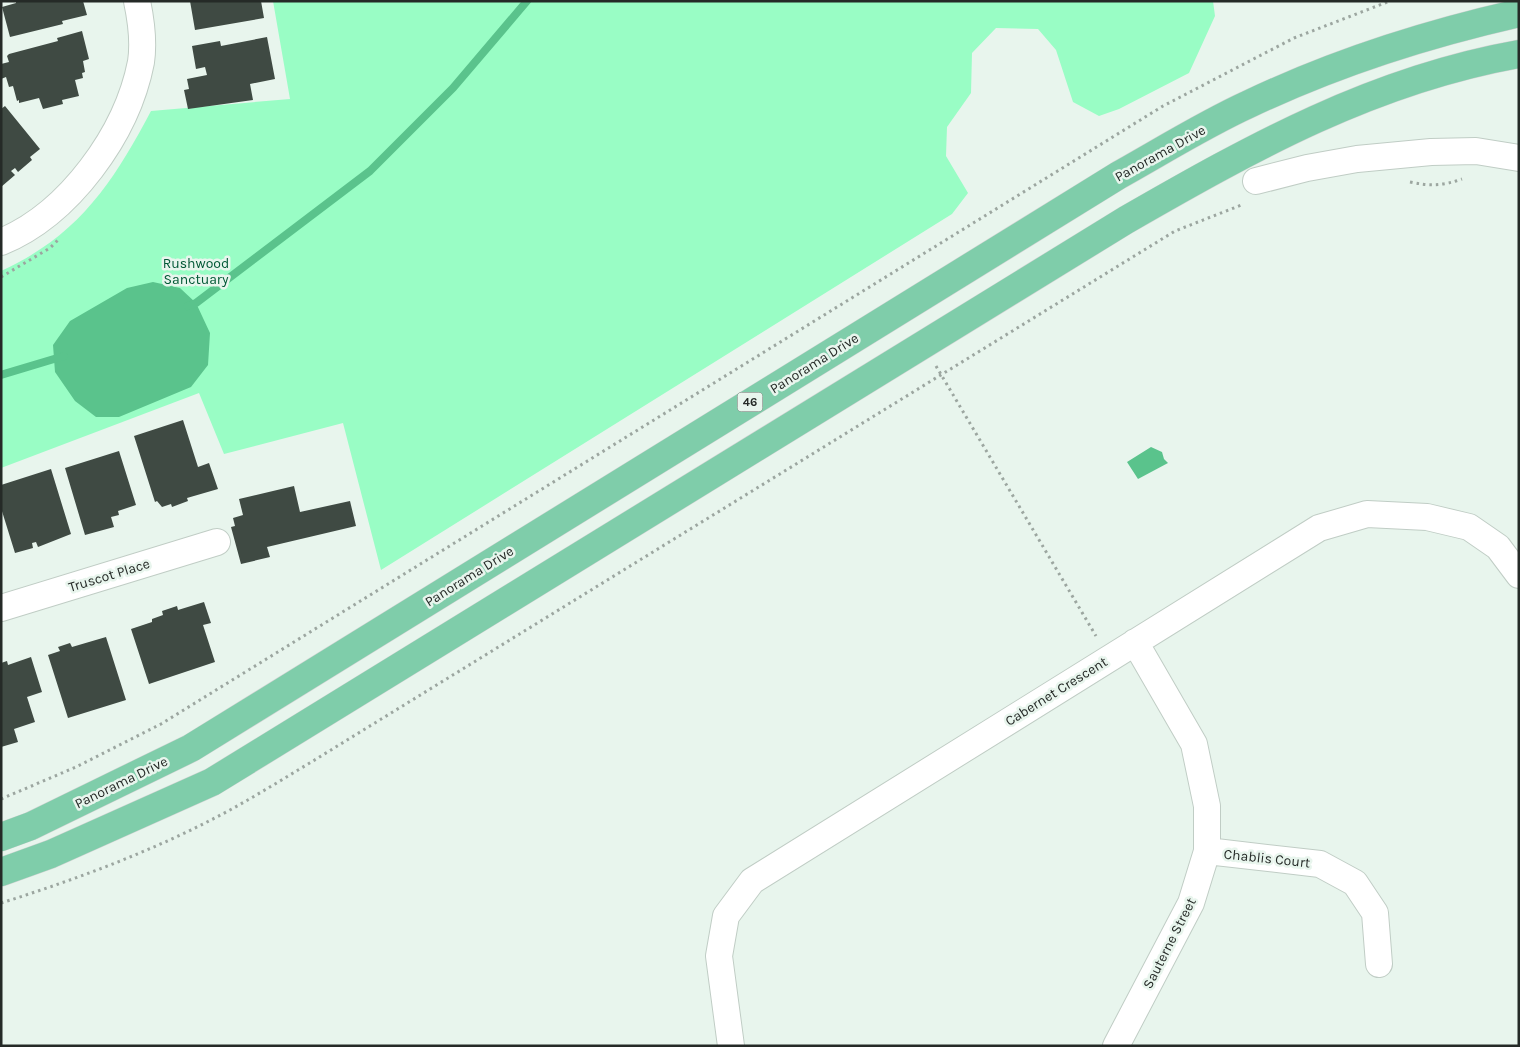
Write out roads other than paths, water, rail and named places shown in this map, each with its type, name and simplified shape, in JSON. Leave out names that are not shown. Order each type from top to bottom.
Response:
[{"type":"main road","name":"Panorama Drive","points":[[1,837],[32,826],[191,748],[1119,175],[1240,108],[1349,62],[1450,29],[1519,13]]},
{"type":"main road","points":[[1,872],[51,854],[212,782],[1126,220],[1238,156],[1318,116],[1400,85],[1519,54]]},
{"type":"street","points":[[1,242],[23,233],[53,210],[83,180],[103,151],[128,106],[141,61],[142,23],[137,1]]},
{"type":"street","points":[[1252,191],[1307,168],[1357,160],[1432,152],[1476,151],[1519,158]]},
{"type":"street","name":"Cabernet Crescent","points":[[731,1046],[719,956],[726,916],[752,880],[1319,528],[1367,514],[1427,517],[1469,526],[1498,548],[1519,574]]},
{"type":"street","name":"Truscot Place","points":[[1,608],[217,542]]},
{"type":"street","name":"Sauterne Street","points":[[1116,1046],[1191,903],[1207,851],[1207,806],[1194,744],[1135,642]]},
{"type":"street","name":"Chablis Court","points":[[1207,851],[1320,864],[1355,883],[1375,913],[1379,964]]},
{"type":"waterway","points":[[188,306],[196,303],[370,171],[453,88],[527,1]]},
{"type":"waterway","points":[[1,375],[64,356]]},
{"type":"park label","name":"Rushwood Sanctuary","points":[[196,272]]}]
